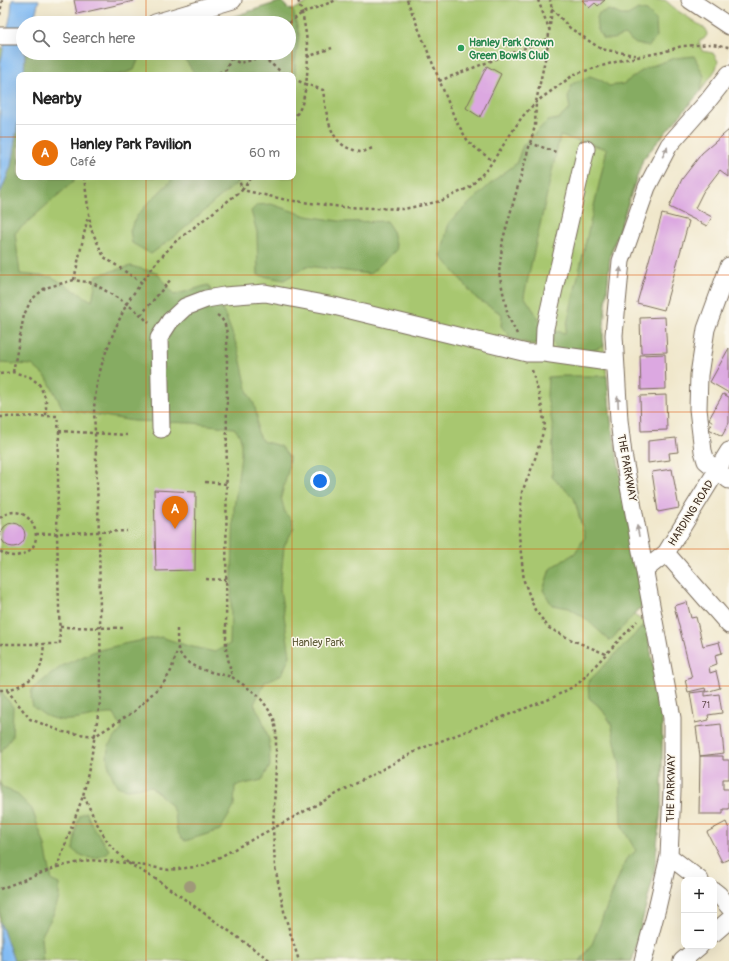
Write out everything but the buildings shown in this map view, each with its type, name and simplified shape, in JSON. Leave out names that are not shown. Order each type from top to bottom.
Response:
[{"type":"street","points":[[179,16],[233,0]]},
{"type":"street","points":[[690,0],[729,26]]},
{"type":"street","points":[[0,36],[16,36]]},
{"type":"street","name":"THE PARKWAY","points":[[643,961],[669,856],[672,791],[672,718],[651,605],[646,569],[623,454],[619,420],[614,335],[621,261],[647,187],[669,145],[707,102],[729,74]]},
{"type":"street","name":"THE PARKWAY","points":[[707,102],[729,94]]},
{"type":"street","points":[[544,353],[545,328],[586,149]]},
{"type":"street","points":[[723,475],[706,461],[703,451],[698,409],[699,375],[706,329],[729,266]]},
{"type":"street","points":[[161,430],[159,338],[170,321],[185,307],[206,299],[224,296],[265,293],[334,306],[527,352],[615,363]]},
{"type":"street","name":"HARDING ROAD","points":[[646,569],[666,553],[723,475],[729,451]]},
{"type":"street","points":[[666,553],[729,625]]},
{"type":"street","points":[[669,856],[696,877]]},
{"type":"street","points":[[717,893],[729,908]]},
{"type":"street","points":[[717,930],[729,920]]},
{"type":"street","points":[[685,960],[697,949]]},
{"type":"path","points":[[0,15],[2,0]]},
{"type":"path","points":[[296,115],[302,106],[307,75],[305,28],[298,0]]},
{"type":"path","points":[[296,18],[302,13],[337,0]]},
{"type":"path","points":[[407,0],[455,119],[469,143],[493,162]]},
{"type":"path","points":[[538,0],[549,30]]},
{"type":"path","points":[[550,0],[552,9],[536,102],[535,126],[503,239],[499,274],[508,316],[527,352],[540,398],[545,426],[533,465],[522,492],[519,535],[524,581],[536,610],[549,628],[572,640],[606,654]]},
{"type":"path","points":[[552,9],[570,28],[601,49],[642,56]]},
{"type":"path","points":[[439,81],[548,39]]},
{"type":"path","points":[[242,190],[287,200],[342,207],[404,209],[441,201],[470,187],[493,162],[522,117],[536,102],[575,74],[622,60],[663,52],[682,46],[712,44],[729,47]]},
{"type":"path","points":[[307,57],[332,48]]},
{"type":"path","points":[[221,72],[226,70],[230,60]]},
{"type":"path","points":[[234,60],[239,63],[252,60]]},
{"type":"path","points":[[267,60],[281,72]]},
{"type":"path","points":[[296,80],[323,90],[325,108],[330,128],[340,143],[347,148],[360,152],[373,148]]},
{"type":"path","points":[[530,144],[556,152]]},
{"type":"path","points":[[84,180],[91,229],[104,257],[142,282]]},
{"type":"path","points":[[239,180],[242,190]]},
{"type":"path","points":[[57,867],[83,796],[101,696],[98,582],[99,533],[94,408],[97,382],[104,357],[127,304],[156,263],[175,242],[242,190],[250,180]]},
{"type":"path","points":[[74,280],[88,214]]},
{"type":"path","points":[[141,315],[171,278]]},
{"type":"path","points":[[13,372],[24,315],[31,300],[45,288],[74,280],[93,283],[127,304],[141,315],[156,331],[159,338]]},
{"type":"path","points":[[192,305],[211,311],[220,317],[226,328],[226,649],[232,677]]},
{"type":"path","points":[[0,374],[13,372],[30,377],[40,384],[46,399],[46,416]]},
{"type":"path","points":[[0,417],[58,416],[57,534],[60,627],[60,644],[0,644]]},
{"type":"path","points":[[59,432],[127,435]]},
{"type":"path","points":[[205,482],[227,484]]},
{"type":"path","points":[[0,518],[4,515],[20,513],[32,522],[36,534],[35,542],[26,554],[14,557],[0,551]]},
{"type":"path","points":[[36,534],[127,532]]},
{"type":"path","points":[[206,579],[226,580]]},
{"type":"path","points":[[0,889],[57,867],[90,860],[128,863],[169,870],[204,866],[420,749],[552,698],[578,684],[644,615],[651,605]]},
{"type":"path","points":[[60,627],[126,628]]},
{"type":"path","points":[[7,690],[30,719],[63,732],[95,736],[135,711],[165,681],[171,671],[178,648],[177,629]]},
{"type":"path","points":[[0,690],[16,688],[34,678],[42,664],[44,644]]},
{"type":"path","points":[[178,648],[182,657],[188,663],[201,669],[232,677],[258,695],[274,719],[276,732],[273,828],[275,867],[284,916],[299,961]]},
{"type":"path","points":[[83,796],[108,843],[128,863],[159,881],[272,961]]},
{"type":"green space","name":"Hanley Park","points":[[310,0],[665,0],[678,11],[706,29],[707,35],[704,39],[699,41],[702,51],[713,53],[718,61],[716,69],[700,92],[643,159],[610,258],[603,336],[611,421],[643,605],[634,615],[646,623],[662,719],[662,798],[654,874],[632,961],[0,961],[0,48],[16,49],[16,60],[296,60],[296,16],[235,16],[282,1],[287,8],[293,10]]},
{"type":"green space","points":[[282,1],[287,8],[293,10],[294,16],[235,16]]},
{"type":"green space","points":[[638,9],[647,11],[656,20],[657,37],[649,46],[636,44],[624,35],[613,39],[603,39],[597,26],[599,13],[610,10],[621,15],[628,15]]},
{"type":"green space","points":[[296,22],[299,35],[296,54]]},
{"type":"green space","points":[[694,56],[704,76],[700,92],[643,159],[610,255],[603,336],[604,346],[581,355],[558,351],[550,338],[555,331],[565,333],[607,149],[560,136],[524,296],[545,328],[544,341],[533,344],[512,339],[501,326],[502,314],[477,299],[441,256],[449,222],[497,178],[516,164],[523,145],[547,121],[558,119],[570,109],[568,98],[572,84],[590,76],[601,80],[609,86],[623,84],[646,68],[675,58]]},
{"type":"green space","points":[[25,60],[138,60],[134,70],[128,72],[24,72]]},
{"type":"green space","points":[[185,60],[295,60],[295,72],[194,72]]},
{"type":"green space","points":[[16,135],[16,180],[74,180],[15,233],[20,274],[52,277],[92,301],[97,275],[131,266],[157,273],[174,295],[208,285],[226,317],[239,352],[248,393],[254,404],[257,416],[257,430],[262,441],[280,446],[289,457],[288,471],[281,497],[285,513],[292,520],[294,528],[284,546],[280,588],[290,656],[282,674],[265,682],[254,704],[262,719],[269,740],[270,766],[262,780],[235,786],[234,807],[220,830],[185,841],[177,831],[172,808],[164,798],[150,786],[127,789],[118,787],[115,783],[107,755],[110,744],[122,729],[114,714],[73,720],[49,717],[33,707],[31,698],[32,689],[62,666],[95,651],[128,643],[161,637],[188,646],[215,652],[230,644],[234,508],[241,455],[241,440],[239,434],[234,428],[193,423],[133,421],[63,409],[47,378],[32,365],[0,363],[0,194],[11,166]]},
{"type":"green space","points":[[171,180],[241,180],[179,233],[151,254],[132,243],[130,230],[137,216]]},
{"type":"green space","points":[[271,204],[307,216],[345,222],[386,221],[392,230],[396,250],[370,274],[307,266],[284,280],[258,275],[257,232],[251,211],[257,205]]},
{"type":"green space","points":[[607,376],[611,421],[643,605],[610,641],[585,618],[569,608],[552,605],[543,590],[550,569],[575,553],[585,537],[574,498],[552,477],[553,428],[547,396],[548,377]]},
{"type":"green space","points":[[646,623],[662,719],[662,798],[654,874],[632,961],[580,961],[592,944],[626,859],[636,851],[622,827],[620,765],[611,723],[601,708],[589,698],[588,682]]},
{"type":"green space","points":[[0,690],[13,707],[12,737],[0,753]]},
{"type":"green space","points":[[0,783],[3,788],[16,793],[32,809],[45,846],[52,881],[59,884],[59,898],[54,913],[41,937],[43,961],[14,961],[0,922]]},
{"type":"green space","points":[[86,812],[93,827],[109,850],[105,854],[96,858],[87,857],[73,850],[77,823],[80,815]]},
{"type":"water","points":[[12,0],[39,0],[35,16],[16,16],[16,60],[25,60],[24,72],[16,72],[16,135],[11,166],[0,194],[0,65],[11,13]]},
{"type":"water","points":[[0,922],[14,961],[0,961]]},
{"type":"place","name":"Hanley Park Crown Green Bowls Club","points":[[461,48]]},
{"type":"place","name":"Hanley Park Pavilion","points":[[175,529]]}]
